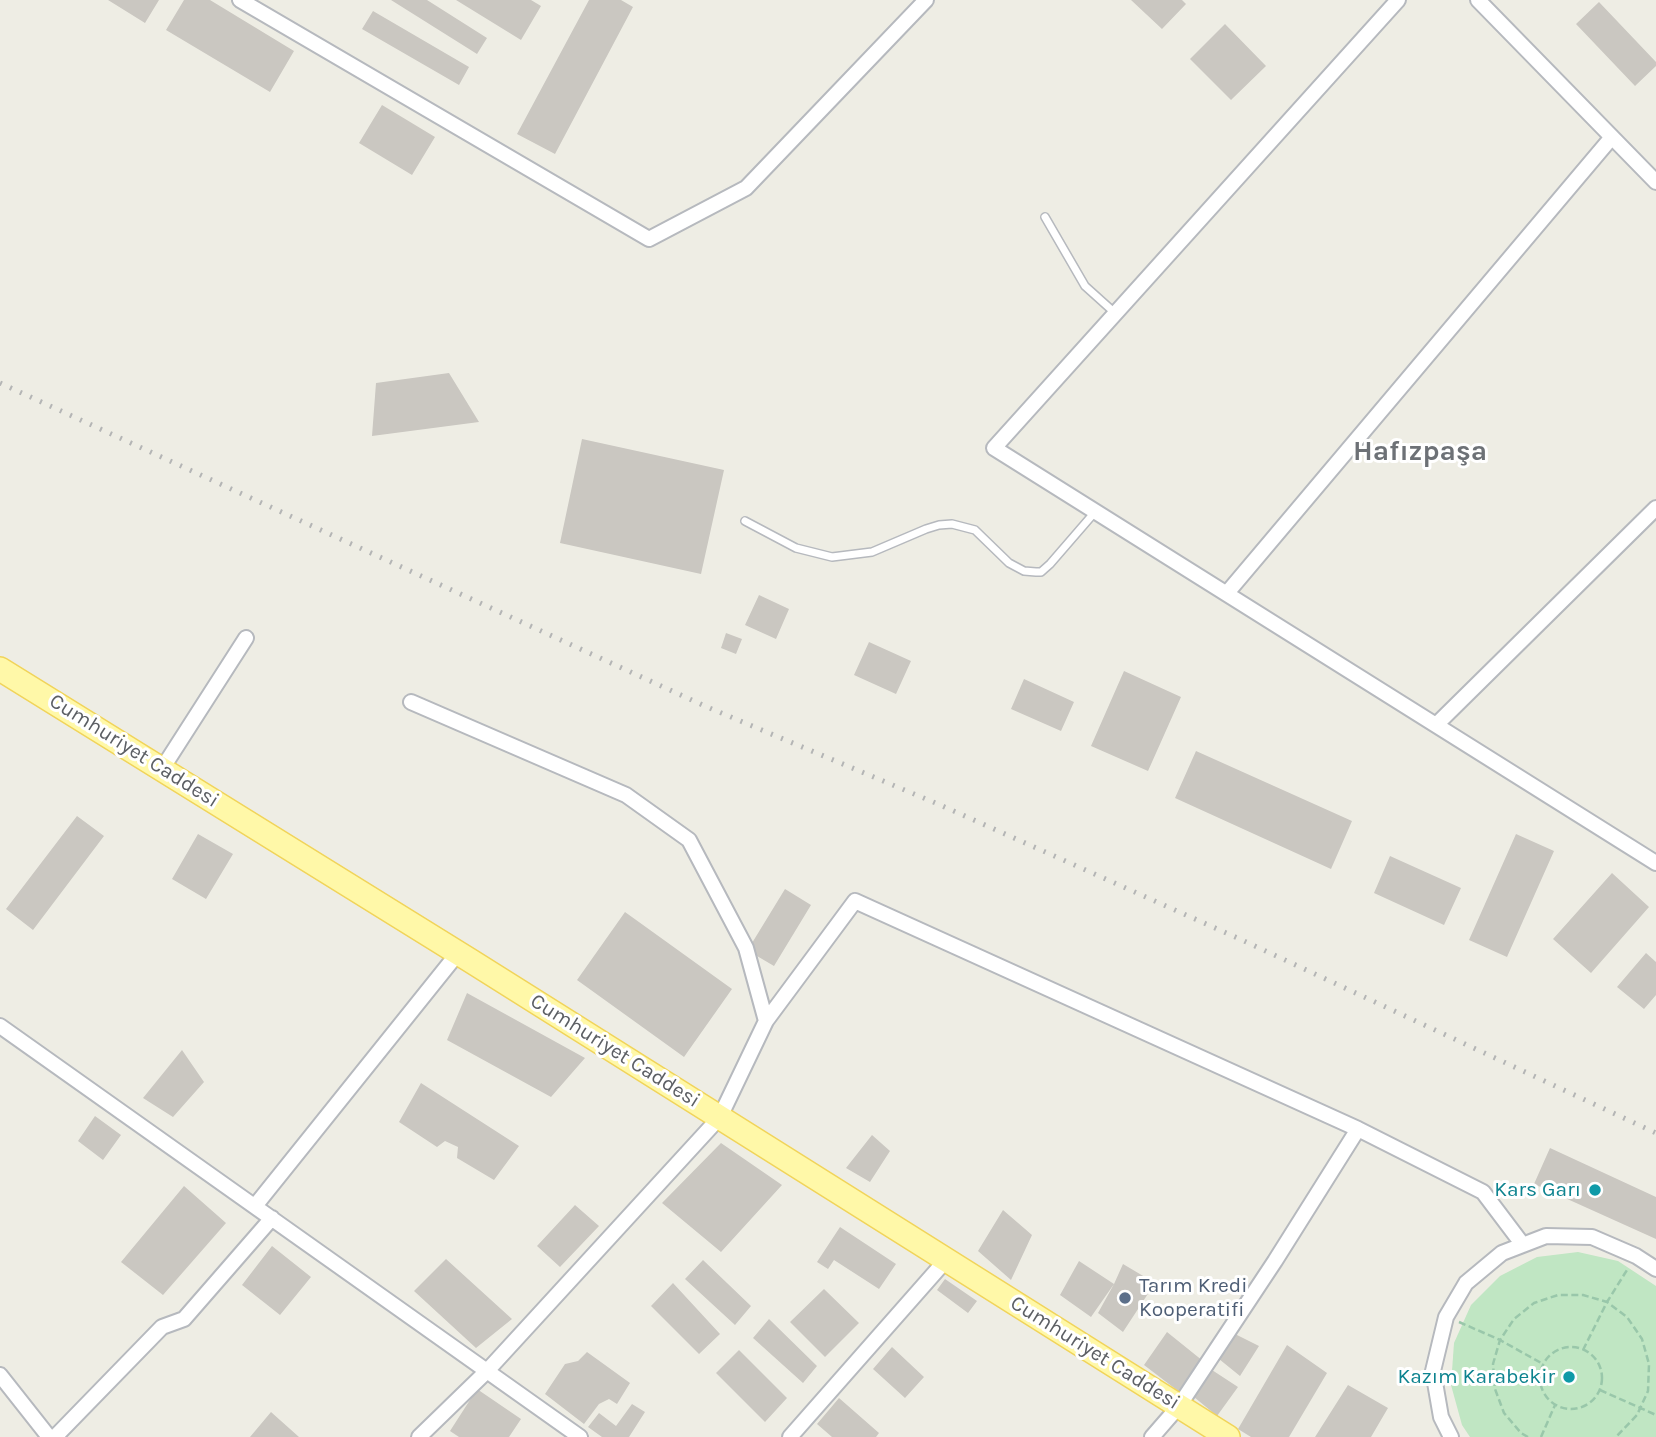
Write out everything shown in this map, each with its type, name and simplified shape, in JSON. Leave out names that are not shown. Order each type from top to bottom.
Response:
[{"type":"main road","name":"Cumhuriyet Caddesi","points":[[0,668],[1228,1437]]},
{"type":"street","points":[[240,0],[649,239],[746,188],[926,0]]},
{"type":"street","points":[[1398,0],[994,448],[1656,863]]},
{"type":"street","points":[[1478,0],[1656,182]]},
{"type":"street","points":[[1227,593],[1612,137]]},
{"type":"street","points":[[1437,724],[1656,508]]},
{"type":"street","points":[[162,769],[246,638]]},
{"type":"street","points":[[411,702],[626,796],[689,840],[747,948],[766,1021]]},
{"type":"street","points":[[419,1437],[487,1371],[720,1117],[766,1021],[855,901],[1358,1129],[1483,1192],[1523,1245]]},
{"type":"street","points":[[255,1206],[458,953]]},
{"type":"street","points":[[0,1026],[580,1437]]},
{"type":"street","points":[[1152,1437],[1179,1406],[1358,1129]]},
{"type":"street","points":[[55,1437],[162,1327],[184,1319],[272,1219]]},
{"type":"street","points":[[1451,1437],[1441,1418],[1433,1371],[1446,1317],[1466,1283],[1502,1253],[1546,1236],[1592,1237],[1636,1256],[1656,1269]]},
{"type":"street","points":[[790,1437],[946,1260]]},
{"type":"street","points":[[0,1375],[49,1437]]},
{"type":"lane","points":[[1045,216],[1085,286],[1115,313]]},
{"type":"lane","points":[[745,521],[796,548],[832,557],[872,552],[939,524],[952,524],[975,530],[1009,564],[1024,571],[1041,572],[1096,512]]},
{"type":"path","points":[[1583,1350],[1607,1303],[1636,1256]]},
{"type":"path","points":[[1528,1437],[1521,1433],[1504,1413],[1495,1390],[1493,1364],[1500,1340],[1514,1319],[1534,1303],[1558,1295],[1583,1295],[1607,1303],[1627,1317],[1642,1339],[1649,1364],[1647,1391],[1637,1415],[1615,1437]]},
{"type":"path","points":[[1446,1317],[1500,1340],[1544,1364]]},
{"type":"path","points":[[1569,1347],[1583,1350],[1596,1360],[1601,1370],[1600,1390],[1587,1405],[1568,1409],[1555,1404],[1544,1393],[1541,1384],[1544,1364],[1559,1350],[1569,1347]]},
{"type":"path","points":[[1600,1390],[1656,1415]]},
{"type":"path","points":[[1541,1437],[1555,1404]]},
{"type":"green space","points":[[1578,1252],[1618,1261],[1656,1286],[1656,1437],[1470,1437],[1462,1425],[1451,1385],[1454,1343],[1471,1305],[1500,1276],[1537,1257]]},
{"type":"building","points":[[108,0],[159,0],[145,23]]},
{"type":"building","points":[[184,0],[210,0],[294,51],[270,92],[166,30]]},
{"type":"building","points":[[391,0],[427,0],[487,38],[477,54]]},
{"type":"building","points":[[456,0],[531,0],[541,6],[521,40]]},
{"type":"building","points":[[589,0],[621,0],[633,7],[555,154],[517,134]]},
{"type":"building","points":[[1131,0],[1182,0],[1186,4],[1162,29]]},
{"type":"building","points":[[1599,2],[1656,62],[1656,66],[1635,86],[1576,24]]},
{"type":"building","points":[[373,11],[469,67],[459,85],[362,29]]},
{"type":"building","points":[[1225,24],[1266,66],[1231,100],[1190,59]]},
{"type":"building","points":[[382,105],[435,137],[412,175],[359,143]]},
{"type":"building","points":[[449,373],[479,422],[372,436],[376,383]]},
{"type":"building","points":[[582,439],[724,470],[701,574],[560,543]]},
{"type":"building","points":[[759,595],[789,609],[776,639],[745,625]]},
{"type":"building","points":[[726,633],[742,639],[736,654],[721,648]]},
{"type":"building","points":[[869,642],[911,661],[896,694],[854,675]]},
{"type":"building","points":[[1124,671],[1181,697],[1148,771],[1091,746]]},
{"type":"building","points":[[1024,679],[1074,702],[1061,731],[1011,709]]},
{"type":"building","points":[[1196,751],[1352,821],[1331,869],[1175,798]]},
{"type":"building","points":[[77,816],[104,836],[33,930],[6,909]]},
{"type":"building","points":[[198,834],[233,854],[206,899],[172,879]]},
{"type":"building","points":[[1516,834],[1554,851],[1507,957],[1469,940]]},
{"type":"building","points":[[1390,856],[1461,888],[1444,925],[1374,893]]},
{"type":"building","points":[[1612,873],[1649,907],[1591,973],[1553,939]]},
{"type":"building","points":[[785,889],[811,905],[774,966],[757,956],[752,943]]},
{"type":"building","points":[[625,912],[732,989],[684,1057],[577,980]]},
{"type":"building","points":[[1646,953],[1656,962],[1656,995],[1644,1009],[1617,987]]},
{"type":"building","points":[[467,993],[585,1058],[551,1097],[447,1040]]},
{"type":"building","points":[[182,1050],[204,1082],[173,1117],[143,1098]]},
{"type":"building","points":[[421,1083],[519,1146],[494,1180],[457,1158],[458,1147],[445,1141],[437,1147],[399,1122]]},
{"type":"building","points":[[95,1116],[121,1135],[103,1160],[78,1141]]},
{"type":"building","points":[[872,1135],[890,1151],[870,1182],[846,1168]]},
{"type":"building","points":[[721,1143],[782,1185],[721,1252],[662,1203]]},
{"type":"building","name":"Kars Garı","points":[[1550,1148],[1656,1197],[1656,1239],[1534,1184]]},
{"type":"building","points":[[184,1186],[226,1223],[163,1295],[121,1262]]},
{"type":"building","points":[[575,1205],[599,1226],[560,1267],[537,1246]]},
{"type":"building","points":[[1003,1210],[1032,1235],[1011,1280],[978,1251]]},
{"type":"building","points":[[840,1227],[896,1264],[879,1289],[834,1260],[828,1269],[817,1262]]},
{"type":"building","points":[[272,1246],[311,1277],[280,1315],[242,1285]]},
{"type":"building","points":[[446,1259],[512,1319],[476,1348],[414,1291]]},
{"type":"building","points":[[703,1260],[751,1306],[735,1325],[685,1279]]},
{"type":"building","name":"Tarım Kredi Kooperatifi","points":[[1079,1261],[1114,1284],[1091,1317],[1060,1295]]},
{"type":"building","name":"Tarım Kredi Kooperatifi","points":[[1123,1264],[1155,1283],[1123,1332],[1098,1313]]},
{"type":"building","points":[[945,1279],[977,1301],[968,1313],[937,1290]]},
{"type":"building","points":[[673,1283],[720,1334],[699,1354],[651,1306]]},
{"type":"building","points":[[824,1289],[859,1323],[825,1357],[790,1322]]},
{"type":"building","points":[[769,1319],[817,1366],[803,1383],[753,1338]]},
{"type":"building","points":[[1167,1332],[1203,1361],[1182,1394],[1144,1365]]},
{"type":"building","points":[[1235,1334],[1259,1346],[1240,1376],[1219,1359]]},
{"type":"building","points":[[1287,1345],[1327,1373],[1289,1437],[1251,1437],[1238,1429]]},
{"type":"building","points":[[892,1347],[924,1377],[905,1398],[873,1369]]},
{"type":"building","points":[[739,1350],[787,1398],[765,1422],[716,1373]]},
{"type":"building","points":[[587,1352],[630,1383],[617,1404],[609,1399],[599,1404],[584,1424],[545,1394],[565,1364],[578,1361]]},
{"type":"building","points":[[1212,1370],[1238,1387],[1217,1416],[1194,1397]]},
{"type":"building","points":[[1348,1385],[1388,1408],[1371,1437],[1315,1437]]},
{"type":"building","points":[[477,1389],[521,1419],[509,1437],[459,1437],[450,1431]]},
{"type":"building","points":[[839,1398],[879,1433],[876,1437],[832,1437],[817,1424]]},
{"type":"building","points":[[632,1404],[645,1412],[629,1437],[602,1437],[588,1427],[599,1413],[616,1426]]},
{"type":"building","points":[[271,1412],[299,1437],[250,1437]]},
{"type":"railway","points":[[0,383],[707,707],[938,804],[1242,940],[1656,1133]]},
{"type":"place","name":"Kars Garı","points":[[1595,1190]]},
{"type":"place","name":"Tarım Kredi Kooperatifi","points":[[1125,1298]]},
{"type":"place","name":"Kazım Karabekir","points":[[1569,1377]]},
{"type":"district","name":"Hafızpaşa","points":[[1420,452]]}]
